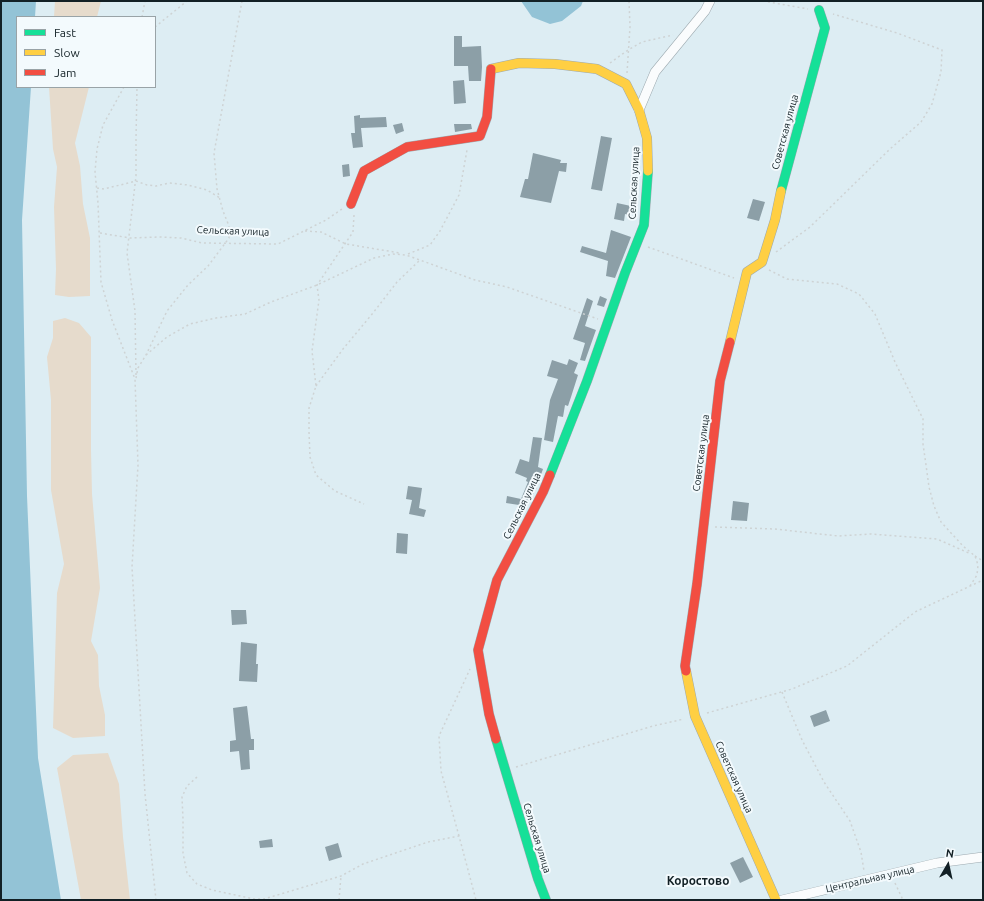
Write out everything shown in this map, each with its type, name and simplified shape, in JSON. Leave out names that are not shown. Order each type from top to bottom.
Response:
[{"type":"street","points":[[639,110],[655,72],[705,11],[710,1]]},
{"type":"street","name":"Советская улица","points":[[776,900],[695,716],[685,666],[697,584],[720,381],[747,272],[762,262],[775,220],[785,174],[825,28],[819,10]]},
{"type":"street","points":[[351,204],[364,172],[407,147],[480,136],[487,117],[490,69],[519,63],[555,64],[597,69],[626,84]]},
{"type":"street","name":"Сельская улица","points":[[546,900],[538,879],[489,714],[478,650],[497,580],[543,492],[587,381],[644,225],[648,170],[647,138],[639,110],[626,84]]},
{"type":"street","name":"Центральная улица","points":[[782,900],[936,863],[983,858]]},
{"type":"path","points":[[142,16],[145,1]]},
{"type":"path","points":[[156,27],[187,1]]},
{"type":"path","points":[[136,379],[138,368],[146,355],[167,311],[188,285],[208,266],[229,238],[229,226],[218,189],[214,153],[242,1]]},
{"type":"path","points":[[626,84],[630,27],[629,1]]},
{"type":"path","points":[[763,1],[819,10]]},
{"type":"path","points":[[774,254],[810,227],[890,149],[921,122],[932,104],[941,72],[942,50],[897,33],[833,14]]},
{"type":"path","points":[[597,69],[614,61],[628,50],[642,42],[674,35]]},
{"type":"path","points":[[123,88],[103,125],[97,149],[95,172],[100,233],[101,282],[112,320],[136,379]]},
{"type":"path","points":[[137,88],[136,181],[127,253],[135,311],[138,465],[132,567],[145,794],[156,900]]},
{"type":"path","points":[[146,355],[167,337],[190,324],[216,318],[245,314],[271,302],[317,286],[374,258],[393,254],[406,254],[430,245],[440,231],[459,195],[464,161],[470,138]]},
{"type":"path","points":[[97,188],[104,189],[136,181],[147,185],[156,186],[169,183],[188,185],[207,190],[220,198]]},
{"type":"path","points":[[316,386],[312,351],[319,300],[317,286],[353,232],[355,217],[351,204]]},
{"type":"path","name":"Сельская улица","points":[[100,233],[130,238],[181,238],[202,243],[278,244],[326,220],[351,204]]},
{"type":"path","points":[[304,231],[321,232],[346,244],[406,254],[475,280],[507,287],[608,322]]},
{"type":"path","points":[[637,242],[744,282]]},
{"type":"path","points":[[364,504],[335,491],[316,475],[310,457],[309,408],[316,386],[343,349],[397,282],[420,260]]},
{"type":"path","points":[[766,269],[787,278],[837,284],[859,294],[876,314],[895,362],[923,419],[923,444],[928,487],[934,506],[941,522],[975,556],[978,565],[977,575],[970,586]]},
{"type":"path","points":[[703,526],[775,529],[838,536],[871,534],[936,539],[983,561]]},
{"type":"path","points":[[505,770],[654,726],[792,689],[847,666],[915,612],[983,580]]},
{"type":"path","points":[[472,664],[439,736],[441,771],[476,900]]},
{"type":"path","points":[[782,692],[802,740],[824,782],[850,821],[860,852],[866,880]]},
{"type":"path","points":[[197,777],[187,786],[182,797],[183,853],[187,873],[197,884],[212,890],[254,899],[264,899],[340,876],[363,864],[428,842],[459,836]]},
{"type":"path","points":[[891,874],[903,900]]},
{"type":"path","points":[[339,900],[340,876]]},
{"type":"shaded area","points":[[55,1],[101,1],[97,16],[54,16]]},
{"type":"shaded area","points":[[49,88],[89,88],[75,143],[80,166],[83,204],[90,238],[90,296],[69,297],[55,295],[56,269],[54,207],[57,167],[53,149]]},
{"type":"shaded area","points":[[65,318],[79,323],[91,337],[92,494],[100,588],[91,641],[98,655],[99,686],[105,715],[105,736],[73,738],[53,728],[57,593],[64,564],[51,490],[51,400],[47,357],[53,338],[53,321]]},
{"type":"shaded area","points":[[108,753],[119,784],[130,900],[81,900],[57,768],[73,755]]},
{"type":"water","points":[[1,1],[36,1],[35,16],[16,16],[16,88],[31,88],[22,220],[27,496],[38,758],[61,900],[1,900]]},
{"type":"water","points":[[521,1],[583,1],[581,6],[562,21],[550,24],[532,17]]},
{"type":"building","points":[[454,36],[462,36],[462,47],[481,46],[481,81],[469,81],[468,66],[454,66]]},
{"type":"building","points":[[464,80],[466,103],[454,104],[453,81]]},
{"type":"building","points":[[360,115],[360,118],[386,117],[387,127],[361,128],[363,147],[353,148],[351,133],[355,133],[354,116]]},
{"type":"building","points":[[402,123],[404,131],[396,134],[393,125]]},
{"type":"building","points":[[454,124],[471,124],[472,129],[455,132]]},
{"type":"building","points":[[601,136],[612,138],[602,191],[591,189]]},
{"type":"building","points":[[533,153],[561,160],[560,163],[567,163],[566,172],[559,171],[551,203],[520,197],[525,179],[528,179]]},
{"type":"building","points":[[349,164],[350,176],[343,177],[342,165]]},
{"type":"building","points":[[753,199],[765,202],[759,221],[747,218]]},
{"type":"building","points":[[617,203],[631,206],[629,215],[625,214],[624,221],[614,219]]},
{"type":"building","points":[[611,230],[631,237],[615,278],[606,276],[608,261],[580,252],[582,246],[606,253]]},
{"type":"building","points":[[600,296],[607,299],[604,307],[597,305]]},
{"type":"building","points":[[587,298],[593,301],[585,326],[596,330],[585,361],[580,360],[585,343],[573,339]]},
{"type":"building","points":[[569,359],[578,363],[574,373],[578,375],[568,406],[565,405],[563,417],[558,416],[553,442],[544,440],[550,400],[558,379],[547,376],[552,360],[567,365]]},
{"type":"building","points":[[533,437],[542,438],[538,467],[543,469],[536,489],[524,511],[517,508],[519,505],[506,503],[507,496],[521,499],[528,482],[526,481],[527,478],[515,473],[520,459],[529,462]]},
{"type":"building","points":[[408,486],[422,488],[419,508],[426,510],[424,517],[409,514],[412,500],[406,499]]},
{"type":"building","points":[[733,501],[749,503],[747,521],[731,520]]},
{"type":"building","points":[[397,533],[408,534],[407,554],[396,553]]},
{"type":"building","points":[[231,610],[246,610],[247,624],[232,625]]},
{"type":"building","points":[[241,642],[257,644],[257,682],[239,681]]},
{"type":"building","points":[[247,706],[251,739],[254,739],[254,750],[249,750],[250,769],[241,770],[239,751],[230,752],[230,741],[236,740],[233,708]]},
{"type":"building","points":[[826,710],[830,721],[814,727],[810,716]]},
{"type":"building","points":[[272,839],[273,847],[260,848],[259,841]]},
{"type":"building","points":[[338,843],[342,857],[329,861],[325,847]]},
{"type":"building","points":[[743,857],[753,877],[740,883],[730,863]]},
{"type":"traffic: fast","points":[[781,191],[825,28],[819,10]]},
{"type":"traffic: fast","points":[[550,475],[587,381],[625,273],[644,225],[648,171]]},
{"type":"traffic: fast","points":[[496,739],[538,879],[546,900]]},
{"type":"traffic: slow","points":[[491,69],[519,63],[555,64],[597,69],[626,84],[639,110],[647,138],[648,171]]},
{"type":"traffic: slow","points":[[730,342],[747,272],[762,262],[775,220],[781,191]]},
{"type":"traffic: slow","points":[[686,671],[695,716],[776,900]]},
{"type":"traffic: jam","points":[[351,204],[364,171],[407,147],[480,136],[487,117],[491,69]]},
{"type":"traffic: jam","points":[[686,671],[685,666],[697,584],[720,381],[730,342]]},
{"type":"traffic: jam","points":[[496,739],[489,714],[478,650],[497,580],[543,492],[550,475]]},
{"type":"district","name":"Коростово","points":[[698,881]]}]
